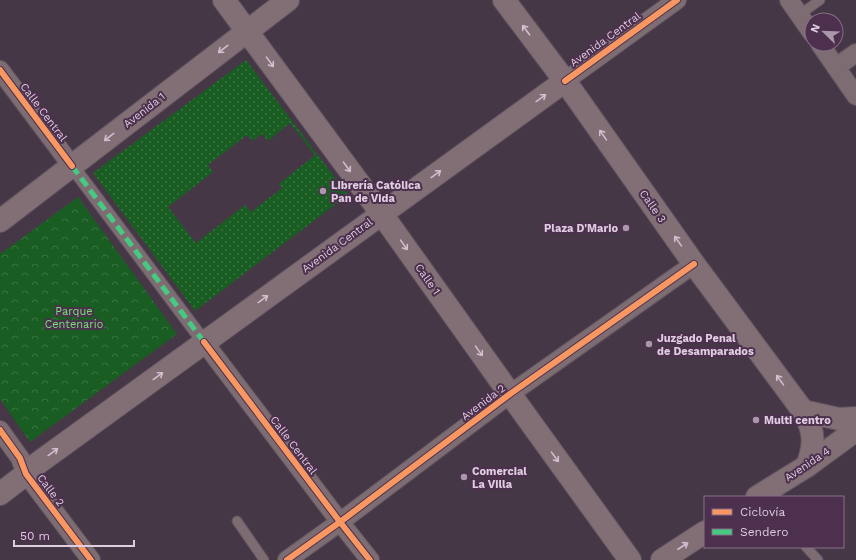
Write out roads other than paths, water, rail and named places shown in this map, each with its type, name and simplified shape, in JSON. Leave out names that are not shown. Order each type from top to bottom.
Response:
[{"type":"main road","name":"Calle 1","points":[[224,0],[382,213],[630,560]]},
{"type":"main road","name":"Avenida 1","points":[[0,221],[288,0]]},
{"type":"main road","name":"Calle 3","points":[[504,0],[565,81],[694,264],[803,411],[809,421],[812,432],[811,455],[807,466]]},
{"type":"main road","name":"Avenida Central","points":[[0,494],[34,466],[565,81]]},
{"type":"main road","points":[[803,411],[839,419],[856,418]]},
{"type":"main road","name":"Avenida 4","points":[[760,496],[807,466],[856,430]]},
{"type":"main road","points":[[662,560],[704,533]]},
{"type":"street","name":"Avenida Central","points":[[565,81],[678,0]]},
{"type":"street","points":[[789,0],[804,22]]},
{"type":"street","points":[[826,52],[856,96]]},
{"type":"street","points":[[836,67],[856,53]]},
{"type":"street","name":"Calle Central","points":[[0,70],[370,560]]},
{"type":"street","name":"Avenida 2","points":[[287,560],[510,394],[694,264]]},
{"type":"street","name":"Calle 2","points":[[0,430],[20,458],[26,474],[91,560]]},
{"type":"lane","points":[[799,15],[820,0]]},
{"type":"lane","points":[[237,521],[264,560]]},
{"type":"lane","points":[[807,548],[818,560]]},
{"type":"place","name":"Librería Católica Pan de Vida","points":[[323,191]]},
{"type":"place","name":"Plaza D'Mario","points":[[626,228]]},
{"type":"place","name":"Juzgado Penal de Desamparados","points":[[649,344]]},
{"type":"place","name":"Multi centro","points":[[756,420]]},
{"type":"place","name":"Comercial La Villa","points":[[464,477]]},
{"type":"park label","name":"Parque Centenario","points":[[74,317]]}]
